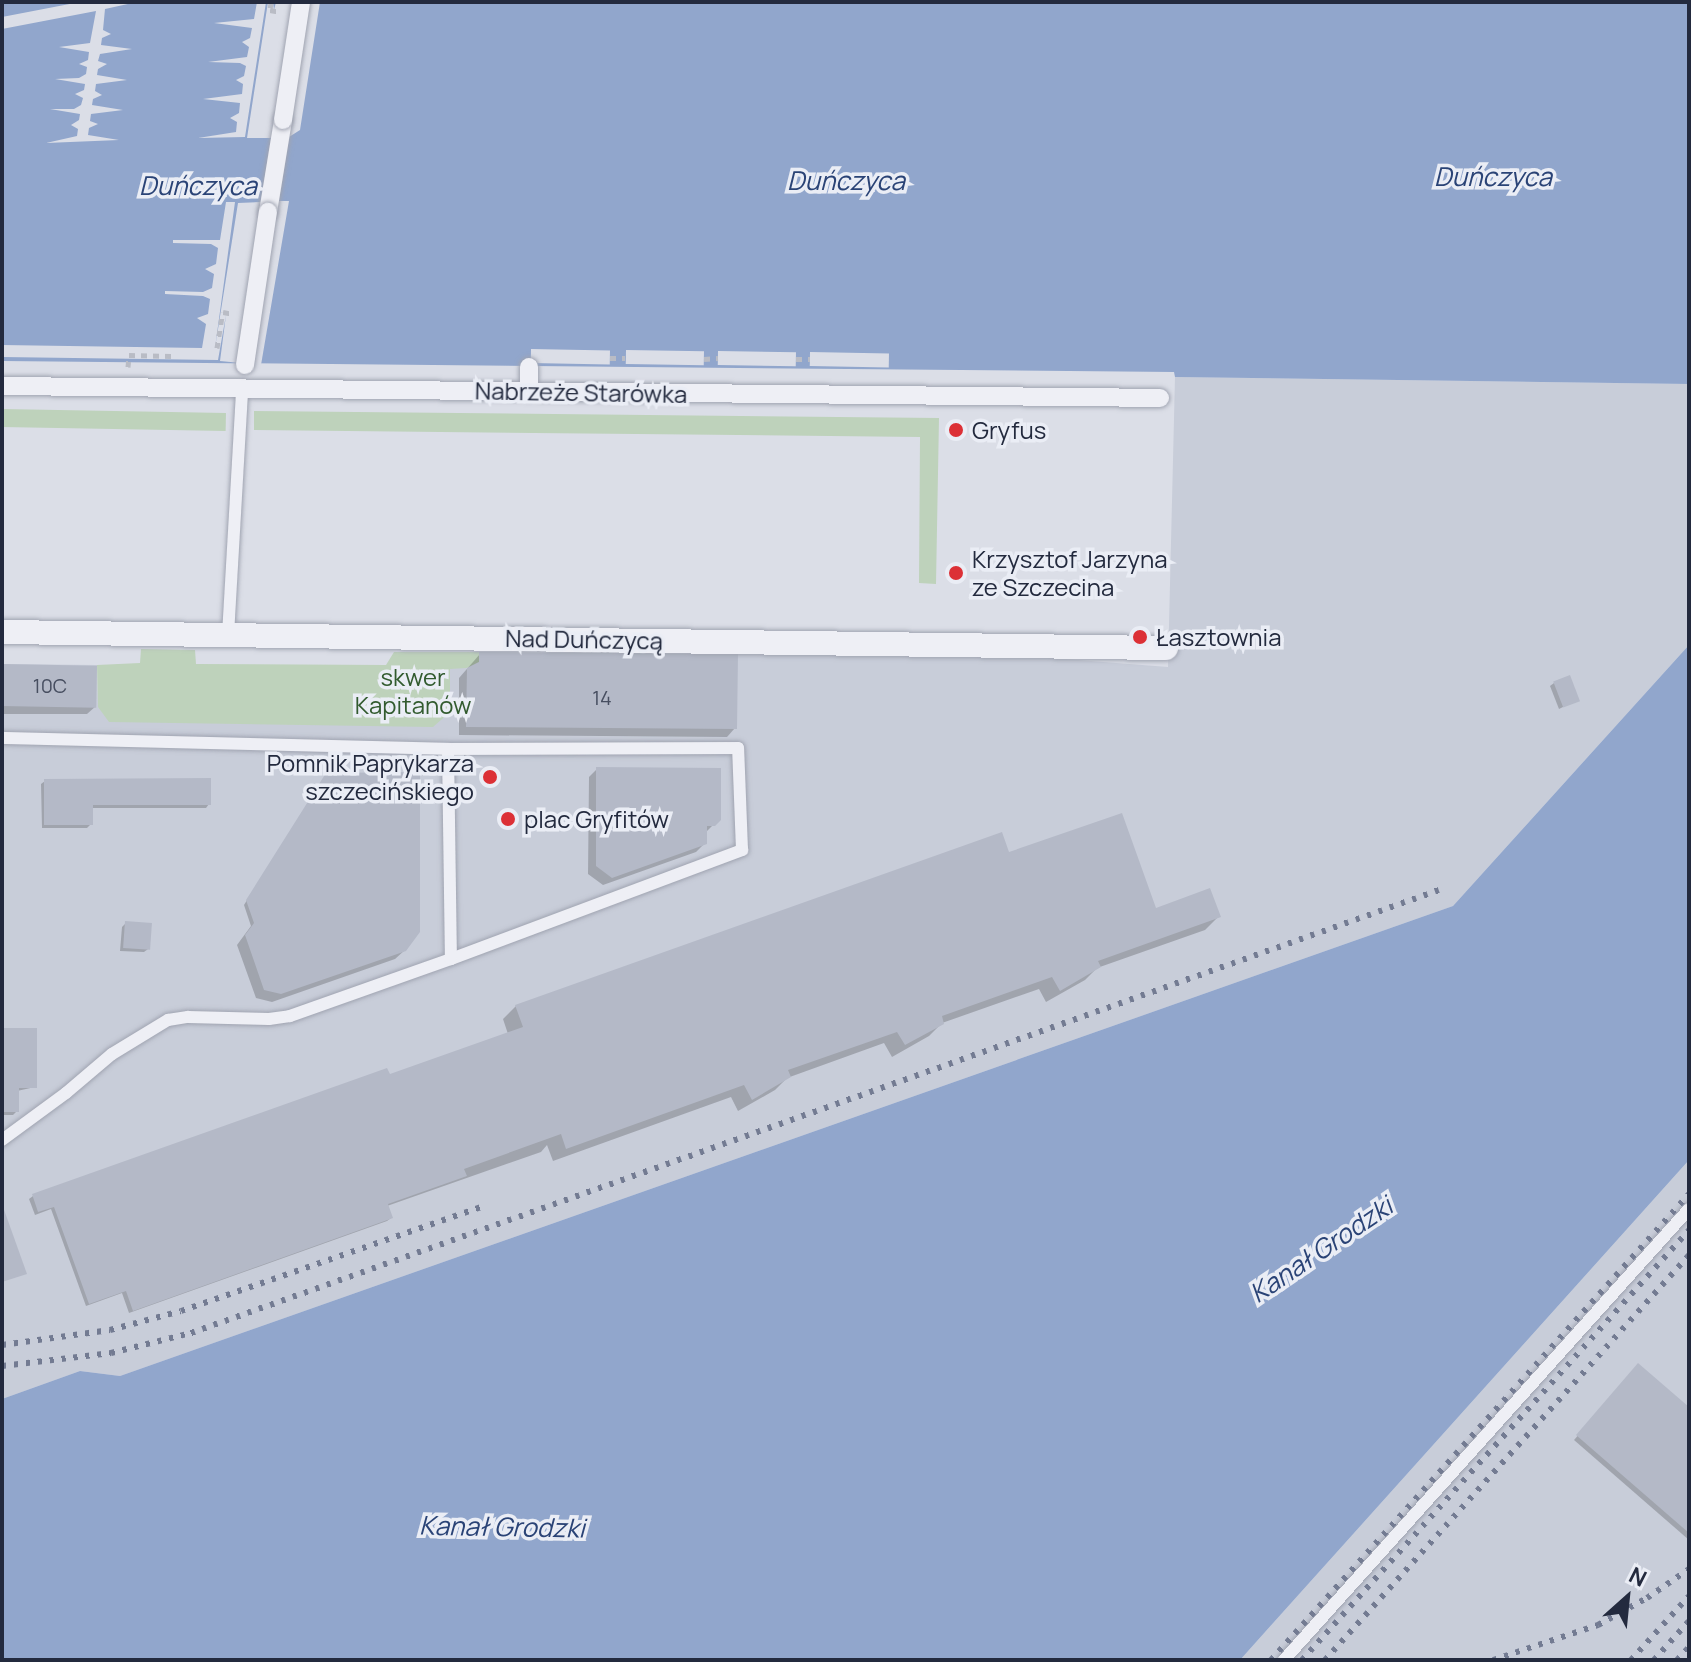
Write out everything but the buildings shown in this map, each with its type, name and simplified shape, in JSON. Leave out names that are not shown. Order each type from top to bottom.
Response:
[{"type":"street","points":[[242,389],[301,2]]},
{"type":"street","points":[[529,367],[529,392]]},
{"type":"street","name":"Nabrzeże Starówka","points":[[2,386],[1160,398]]},
{"type":"street","name":"Nad Duńczycą","points":[[2,632],[1166,648]]},
{"type":"lane","points":[[228,635],[242,389]]},
{"type":"lane","points":[[2,738],[448,749],[738,748],[742,850],[290,1016],[168,1020],[112,1054],[56,1101],[2,1140]]},
{"type":"lane","points":[[448,749],[451,959]]},
{"type":"lane","points":[[1284,1660],[1689,1209]]},
{"type":"path","points":[[271,2],[270,10],[282,12]]},
{"type":"path","points":[[217,348],[223,312],[235,314]]},
{"type":"path","points":[[128,365],[129,355],[171,356]]},
{"type":"path","points":[[610,358],[625,358]]},
{"type":"path","points":[[704,359],[718,358]]},
{"type":"path","points":[[796,359],[810,359]]},
{"type":"shaded area","points":[[1175,377],[1689,384],[1689,645],[1453,906],[120,1376],[80,1371],[2,1399],[2,664],[97,665],[98,707],[450,712],[450,668],[467,668],[479,662],[479,652],[737,654],[856,643],[1168,667]]},
{"type":"shaded area","points":[[1689,1160],[1689,1660],[1240,1660]]},
{"type":"green space","points":[[2,409],[226,413],[226,431],[2,427]]},
{"type":"green space","points":[[254,411],[939,418],[936,584],[919,583],[920,437],[254,430]]},
{"type":"green space","name":"skwer Kapitanów","points":[[141,649],[195,650],[196,664],[386,665],[394,652],[479,652],[479,662],[467,668],[450,669],[450,712],[433,727],[109,722],[98,707],[97,665],[140,663]]},
{"type":"water","name":"Duńczyca","points":[[2,2],[1689,2],[1689,384],[1175,377],[1174,372],[2,361]]},
{"type":"water","name":"Kanał Grodzki","points":[[1689,645],[1689,1160],[1240,1660],[2,1660],[2,1399],[80,1371],[120,1376],[1453,906]]},
{"type":"pier","points":[[80,2],[137,2],[105,9],[103,30],[111,34],[102,38],[101,45],[132,49],[100,54],[98,61],[107,64],[98,69],[97,75],[127,80],[96,84],[95,91],[102,95],[93,99],[92,105],[123,110],[91,114],[90,121],[98,124],[89,128],[88,135],[119,140],[46,143],[77,136],[78,129],[71,125],[79,120],[80,114],[50,109],[74,109],[81,105],[83,98],[75,94],[84,90],[85,84],[55,79],[79,78],[86,74],[87,67],[79,64],[88,60],[89,52],[59,47],[90,43],[96,11],[2,29],[2,17]]},
{"type":"pier","points":[[257,2],[266,2],[245,137],[198,138],[236,132],[237,122],[230,118],[239,113],[240,103],[203,99],[242,94],[243,84],[236,80],[244,76],[246,66],[208,62],[247,57],[249,47],[242,42],[250,38],[252,28],[214,23],[254,19]]},
{"type":"pier","points":[[268,2],[273,2],[274,10],[276,2],[320,2],[300,130],[289,137],[279,201],[289,201],[261,365],[220,361],[226,315],[218,360],[2,357],[2,345],[202,348],[206,324],[197,318],[208,314],[210,299],[165,294],[165,291],[203,292],[212,288],[214,274],[205,269],[216,264],[218,248],[211,244],[173,243],[173,240],[220,240],[226,202],[235,202],[215,348],[238,203],[261,202],[271,138],[247,138]]},
{"type":"pier","points":[[531,349],[610,350],[610,364],[531,363]]},
{"type":"pier","points":[[626,350],[704,351],[704,365],[626,364]]},
{"type":"pier","points":[[718,351],[796,352],[796,366],[718,365]]},
{"type":"pier","points":[[810,352],[889,353],[889,367],[810,366]]},
{"type":"railway","points":[[2,1366],[111,1353],[191,1333],[1442,889]]},
{"type":"railway","points":[[1271,1660],[1689,1194]]},
{"type":"railway","points":[[2,1345],[110,1330],[181,1311],[481,1207]]},
{"type":"railway","points":[[1302,1660],[1689,1230]]},
{"type":"railway","points":[[1325,1660],[1689,1255]]},
{"type":"railway","points":[[1493,1660],[1598,1625],[1647,1598],[1689,1569]]},
{"type":"railway","points":[[1631,1660],[1689,1596]]},
{"type":"railway","points":[[1654,1660],[1689,1621]]},
{"type":"railway","points":[[1677,1660],[1689,1647]]},
{"type":"place","name":"Gryfus","points":[[956,430]]},
{"type":"place","name":"Krzysztof Jarzyna ze Szczecina","points":[[956,573]]},
{"type":"place","name":"Łasztownia","points":[[1140,637]]},
{"type":"place","name":"Pomnik Paprykarza szczecińskiego","points":[[490,777]]},
{"type":"place","name":"plac Gryfitów","points":[[508,819]]}]
